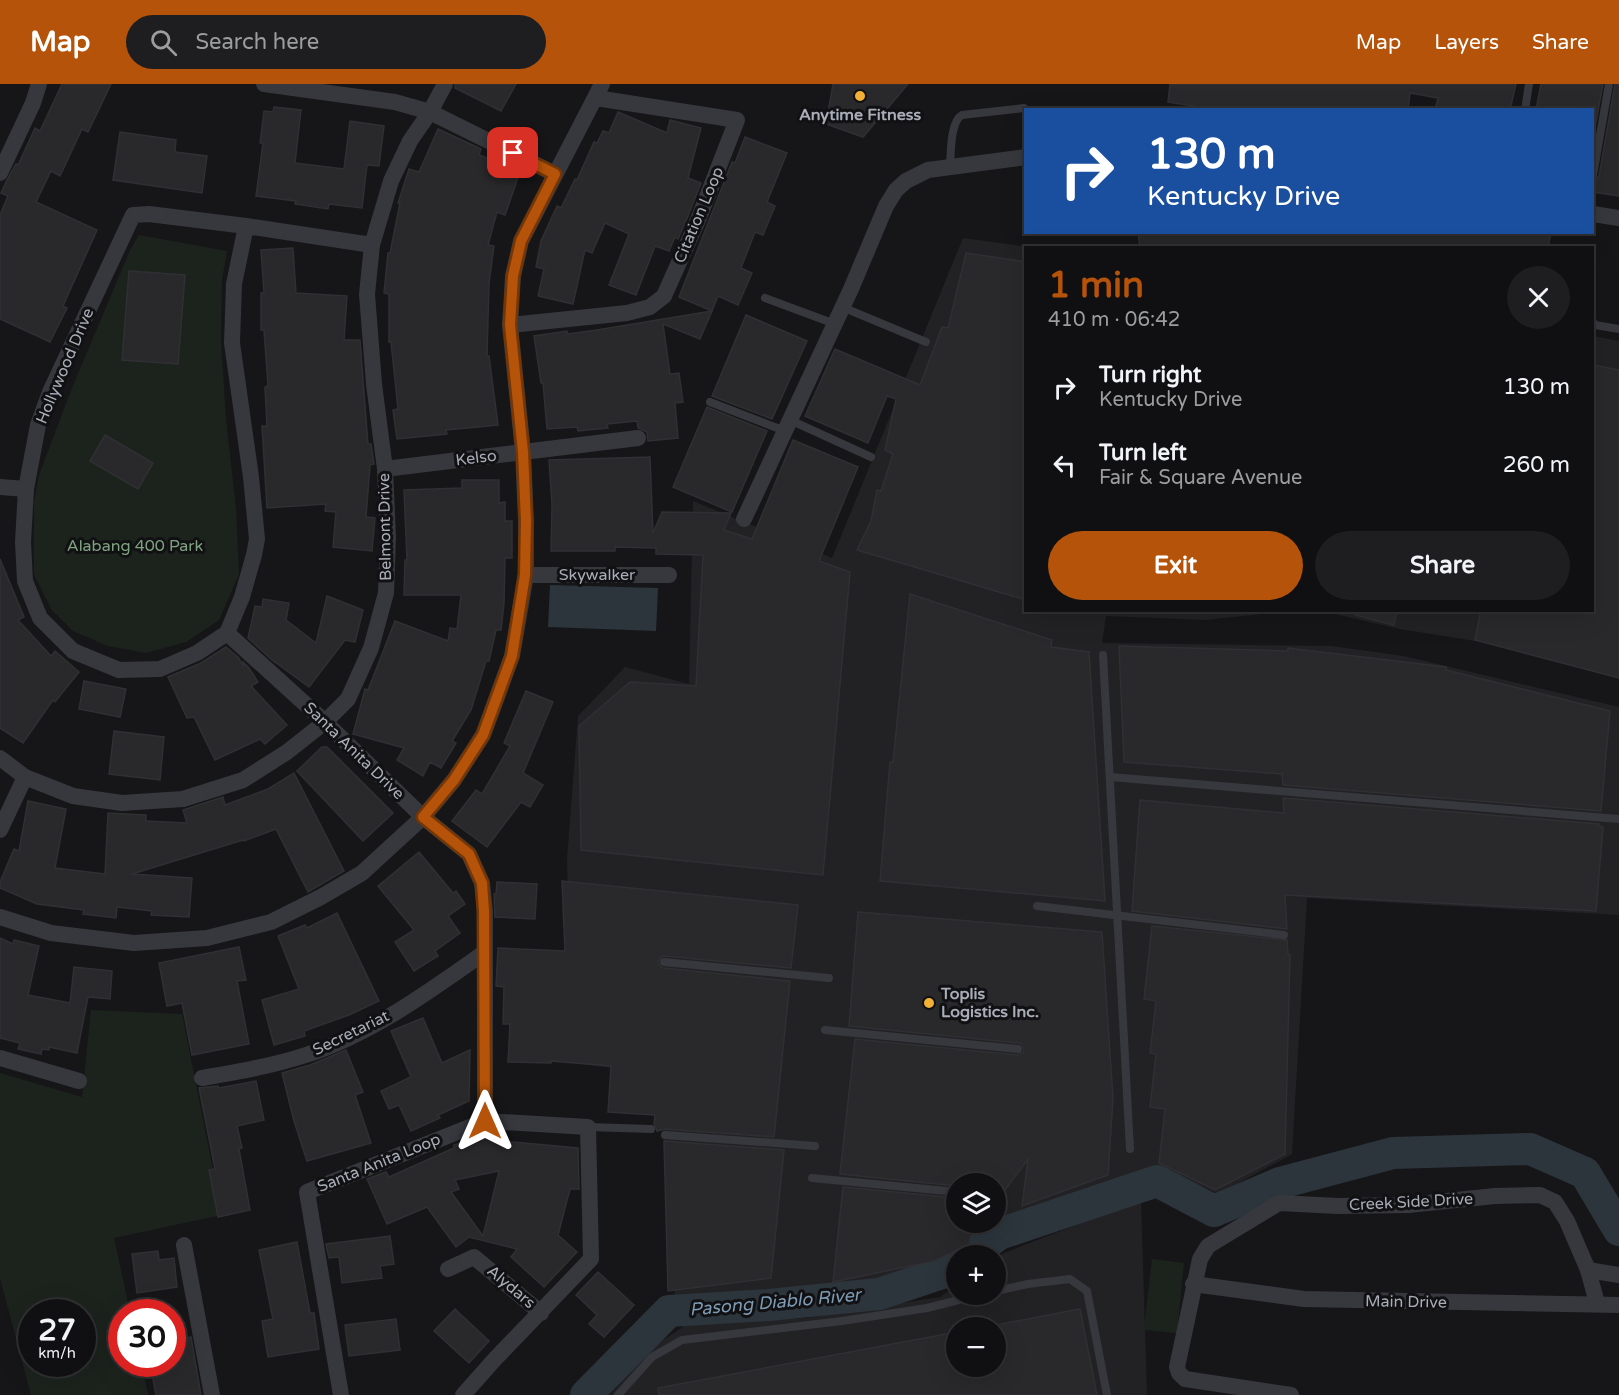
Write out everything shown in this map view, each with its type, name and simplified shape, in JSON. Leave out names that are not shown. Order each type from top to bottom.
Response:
[{"type":"street","points":[[0,173],[33,104],[39,84]]},
{"type":"street","points":[[264,84],[395,102],[430,112],[555,174]]},
{"type":"street","name":"Belmont Drive","points":[[0,758],[25,777],[73,795],[122,803],[183,799],[243,780],[287,752],[325,722],[348,699],[370,648],[386,593],[388,537],[385,469],[367,294],[372,246],[391,182],[410,141],[430,112],[444,84]]},
{"type":"street","points":[[0,917],[51,933],[134,943],[207,938],[271,922],[362,873],[423,817],[454,780],[483,735],[512,656],[525,575],[526,521],[523,452],[510,325],[513,276],[521,241],[599,91]]},
{"type":"street","name":"Citation Loop","points":[[510,325],[627,313],[650,307],[664,296],[698,220],[737,120],[599,91]]},
{"type":"street","points":[[744,519],[835,324],[886,206],[896,190],[906,181],[928,170],[1024,157]]},
{"type":"street","name":"Hollywood Drive","points":[[227,633],[197,653],[160,669],[119,670],[73,651],[40,618],[25,581],[23,542],[26,489],[38,425],[50,392],[133,215],[149,214],[246,226],[372,246]]},
{"type":"street","points":[[1594,214],[1619,218]]},
{"type":"street","points":[[227,633],[242,597],[257,539],[251,477],[243,434],[232,343],[234,284],[246,226]]},
{"type":"street","name":"Kelso","points":[[385,469],[638,438]]},
{"type":"street","points":[[0,486],[26,489]]},
{"type":"street","name":"Skywalker","points":[[525,575],[669,575]]},
{"type":"street","name":"Santa Anita Drive","points":[[227,633],[325,722],[423,817],[469,854],[482,883],[485,952],[485,1121]]},
{"type":"street","points":[[0,830],[25,777]]},
{"type":"street","name":"Secretariat","points":[[202,1078],[250,1070],[307,1054],[357,1033],[427,993],[485,952]]},
{"type":"street","points":[[0,1058],[79,1081]]},
{"type":"street","name":"Santa Anita Loop","points":[[341,1395],[307,1192],[485,1121],[588,1127]]},
{"type":"street","points":[[463,1395],[591,1259],[588,1127]]},
{"type":"street","name":"Creek Side Drive","points":[[1291,1395],[1185,1379],[1177,1367],[1200,1258],[1208,1246],[1279,1203],[1338,1206],[1408,1205],[1495,1196],[1540,1195],[1555,1202],[1567,1221],[1588,1270],[1597,1304]]},
{"type":"street","points":[[184,1245],[212,1395]]},
{"type":"street","name":"Alydars","points":[[448,1269],[474,1257],[541,1313]]},
{"type":"street","points":[[1588,1270],[1619,1275]]},
{"type":"street","name":"Main Drive","points":[[1193,1284],[1304,1299],[1619,1305]]},
{"type":"lane","points":[[1525,108],[1529,84]]},
{"type":"lane","points":[[1594,168],[1609,84]]},
{"type":"lane","points":[[950,167],[957,118],[962,115],[1024,108]]},
{"type":"lane","points":[[765,298],[835,324]]},
{"type":"lane","points":[[842,307],[926,342]]},
{"type":"lane","points":[[1594,325],[1619,328]]},
{"type":"lane","points":[[710,402],[788,426],[871,457]]},
{"type":"lane","points":[[1103,656],[1119,915],[1130,1149]]},
{"type":"lane","points":[[1110,777],[1619,819]]},
{"type":"lane","points":[[1037,906],[1284,935]]},
{"type":"lane","points":[[664,962],[830,978]]},
{"type":"lane","points":[[825,1030],[1018,1049]]},
{"type":"lane","points":[[588,1127],[651,1129]]},
{"type":"lane","points":[[665,1135],[814,1146]]},
{"type":"lane","points":[[812,1178],[946,1191]]},
{"type":"lane","points":[[1006,1289],[1070,1279],[1088,1291],[1107,1395]]},
{"type":"lane","points":[[618,1395],[652,1357],[682,1340],[842,1321],[946,1303]]},
{"type":"shaded area","points":[[963,238],[1024,246],[1024,612],[1281,612],[1205,620],[1106,616],[1102,643],[1331,646],[1404,656],[1619,707],[1619,915],[1307,898],[1292,1154],[1218,1194],[1161,1168],[1028,1212],[1006,1228],[1006,1173],[946,1173],[946,1233],[999,1233],[983,1245],[946,1245],[946,1272],[888,1285],[675,1297],[659,1074],[573,1063],[567,859],[578,716],[625,667],[689,684],[693,501],[832,558]]},
{"type":"shaded area","points":[[1594,336],[1619,341],[1619,678],[1481,642],[1400,629],[1326,612],[1594,612]]},
{"type":"shaded area","points":[[550,585],[658,588],[656,631],[548,627]]},
{"type":"shaded area","points":[[1141,1200],[1147,1395],[610,1395],[654,1346],[686,1325],[807,1318],[940,1297],[946,1293],[946,1305],[1006,1305],[1006,1252]]},
{"type":"green space","name":"Alabang 400 Park","points":[[139,235],[227,251],[222,280],[221,340],[226,419],[236,509],[239,574],[219,620],[186,642],[146,653],[108,646],[73,631],[51,609],[34,574],[34,502],[39,475],[70,393],[130,250]]},
{"type":"green space","points":[[91,1010],[182,1014],[222,1215],[114,1238],[127,1299],[108,1299],[108,1377],[145,1377],[148,1395],[31,1395],[26,1377],[96,1377],[96,1299],[18,1299],[18,1346],[0,1278],[0,1073],[82,1097]]},
{"type":"green space","points":[[1152,1259],[1184,1263],[1177,1333],[1144,1330]]},
{"type":"building","points":[[62,84],[111,84],[88,132],[82,129],[60,176],[51,171],[36,202],[97,230],[63,306],[67,308],[50,342],[0,319],[0,215],[8,196],[1,193],[16,164],[18,165],[35,128],[40,131]]},
{"type":"building","points":[[455,84],[516,84],[501,111],[455,88]]},
{"type":"building","points":[[833,84],[908,84],[863,137],[826,124]]},
{"type":"building","points":[[1170,84],[1516,84],[1510,108],[1436,108],[1438,98],[1410,93],[1408,108],[1208,108],[1168,102]]},
{"type":"building","points":[[1541,84],[1603,84],[1594,133],[1594,108],[1536,108]]},
{"type":"building","points":[[1615,84],[1619,84],[1619,196],[1594,192],[1594,180],[1599,176]]},
{"type":"building","points":[[274,107],[301,110],[295,163],[344,169],[350,121],[384,126],[379,166],[367,165],[362,208],[329,204],[328,209],[295,204],[296,201],[256,196],[263,143],[260,143],[264,111],[273,112]]},
{"type":"building","points":[[618,112],[667,133],[670,120],[701,128],[688,178],[701,183],[678,239],[675,237],[669,251],[655,246],[636,295],[609,285],[629,234],[605,223],[592,253],[585,250],[573,304],[538,296],[544,269],[536,267],[541,241],[557,206],[561,208],[575,179],[577,180],[594,142],[597,143],[603,131],[609,133]]},
{"type":"building","points":[[438,129],[481,149],[479,155],[521,169],[505,215],[497,212],[488,245],[494,246],[489,283],[487,356],[489,356],[498,425],[446,430],[447,434],[397,439],[393,410],[398,409],[391,342],[389,342],[389,294],[384,293],[388,253],[390,253],[400,203],[398,203],[409,169],[419,172]]},
{"type":"building","points":[[120,132],[176,140],[175,152],[207,156],[202,193],[113,180]]},
{"type":"building","points":[[745,137],[787,153],[767,202],[775,206],[763,235],[755,232],[741,268],[752,273],[738,305],[718,296],[712,311],[679,297],[732,162],[735,163]]},
{"type":"building","points":[[1138,234],[1551,234],[1548,246],[1140,246]]},
{"type":"building","points":[[293,248],[296,293],[347,296],[344,340],[360,340],[368,444],[371,444],[374,464],[370,465],[366,517],[375,518],[372,551],[333,547],[336,512],[325,511],[326,504],[267,508],[262,426],[267,426],[265,387],[268,386],[264,330],[261,330],[261,293],[264,293],[261,250]]},
{"type":"building","points":[[966,253],[1024,262],[1024,599],[857,550],[871,521],[877,490],[881,491],[893,454],[885,450],[896,399],[887,396],[868,443],[805,416],[835,349],[920,385],[942,327],[948,328]]},
{"type":"building","points":[[129,271],[185,275],[178,364],[122,360]]},
{"type":"building","points":[[712,311],[700,339],[663,324],[670,374],[679,373],[683,402],[675,403],[678,438],[648,441],[647,432],[638,428],[637,421],[607,424],[608,428],[578,431],[577,427],[547,429],[543,383],[541,383],[534,336],[567,331],[567,334],[597,330]]},
{"type":"building","points":[[746,315],[807,341],[772,419],[712,396]]},
{"type":"building","points":[[1594,365],[1619,370],[1619,678],[1475,640],[1481,612],[1594,612]]},
{"type":"building","points":[[707,407],[767,431],[732,512],[673,487]]},
{"type":"building","points":[[105,435],[153,463],[138,489],[90,461]]},
{"type":"building","points":[[793,440],[858,467],[819,561],[850,572],[823,875],[581,850],[579,726],[630,682],[696,686],[703,555],[656,554],[656,548],[615,547],[615,551],[551,551],[552,505],[549,460],[650,457],[653,533],[662,512],[731,513],[724,530],[752,539]]},
{"type":"building","points":[[462,480],[499,480],[499,503],[505,502],[505,521],[512,521],[512,558],[505,558],[501,630],[496,630],[489,661],[486,661],[471,710],[452,741],[456,743],[441,768],[430,762],[423,776],[397,760],[404,748],[353,734],[365,689],[368,690],[395,621],[448,641],[450,628],[457,629],[461,595],[404,595],[405,560],[407,560],[404,490],[462,488]]},
{"type":"building","points":[[0,559],[24,617],[18,620],[51,656],[55,651],[79,672],[55,702],[53,700],[23,743],[0,728]]},
{"type":"building","points":[[910,594],[1052,640],[1051,647],[1089,652],[1105,901],[880,881],[890,762],[893,762]]},
{"type":"building","points":[[327,596],[363,610],[355,642],[345,640],[309,687],[272,660],[248,638],[255,606],[262,607],[263,599],[289,603],[286,620],[316,643]]},
{"type":"building","points":[[1355,612],[1397,612],[1394,625],[1355,615]]},
{"type":"building","points":[[1119,646],[1288,651],[1288,648],[1446,667],[1446,670],[1610,711],[1601,811],[1283,785],[1282,774],[1124,762]]},
{"type":"building","points":[[226,647],[238,657],[243,665],[243,662],[249,668],[258,682],[251,686],[287,725],[265,744],[260,739],[215,760],[194,717],[187,718],[168,677],[201,663]]},
{"type":"building","points":[[84,681],[126,689],[120,717],[79,709]]},
{"type":"building","points":[[526,691],[553,702],[523,773],[543,785],[530,807],[521,802],[487,847],[452,821],[476,790],[482,794],[510,746],[504,743]]},
{"type":"building","points":[[114,731],[164,737],[160,780],[109,774]]},
{"type":"building","points":[[322,747],[327,747],[393,813],[363,841],[297,771]]},
{"type":"building","points":[[294,773],[344,871],[308,892],[276,829],[244,841],[132,874],[192,878],[189,917],[151,915],[152,911],[117,907],[116,918],[83,914],[84,910],[37,904],[0,888],[0,882],[14,849],[19,851],[28,801],[66,809],[55,868],[105,874],[108,813],[146,815],[146,821],[187,823],[183,810],[223,797],[225,805],[268,789]]},
{"type":"building","points":[[1283,798],[1599,824],[1603,827],[1596,911],[1285,895],[1287,929],[1132,911],[1140,800],[1284,813]]},
{"type":"building","points":[[419,852],[453,893],[456,891],[465,904],[448,916],[460,933],[435,951],[438,956],[414,971],[395,942],[414,930],[378,886]]},
{"type":"building","points":[[562,881],[798,905],[791,968],[665,956],[658,961],[663,968],[790,981],[774,1137],[665,1129],[657,1131],[654,1124],[655,1115],[608,1112],[611,1066],[551,1061],[551,1063],[508,1062],[510,1024],[503,1024],[504,987],[496,986],[498,948],[565,951]]},
{"type":"building","points":[[497,882],[537,884],[535,919],[495,917],[494,894],[496,894]]},
{"type":"building","points":[[858,912],[1102,932],[1113,1099],[1108,1175],[1022,1206],[1028,1159],[1006,1189],[1006,1173],[946,1173],[946,1185],[840,1174],[855,1039],[1017,1055],[1023,1053],[1024,1049],[1019,1043],[849,1026]]},
{"type":"building","points":[[337,913],[379,1001],[349,1015],[304,1031],[305,1036],[274,1045],[262,1000],[299,989],[278,936],[305,925],[307,928]]},
{"type":"building","points":[[1152,926],[1287,940],[1290,955],[1285,1154],[1215,1190],[1159,1163],[1165,1109],[1150,1107],[1156,1054],[1150,1053],[1156,1001],[1144,999]]},
{"type":"building","points":[[0,938],[13,944],[14,940],[39,946],[28,995],[70,1003],[74,967],[112,971],[110,999],[88,997],[77,1053],[49,1047],[49,1050],[42,1049],[41,1054],[18,1049],[20,1043],[0,1038]]},
{"type":"building","points":[[239,947],[246,980],[237,981],[249,1044],[192,1055],[182,1003],[167,1006],[159,963]]},
{"type":"building","points":[[423,1018],[442,1063],[470,1050],[469,1101],[438,1115],[440,1118],[411,1131],[399,1105],[389,1109],[381,1091],[411,1077],[391,1031]]},
{"type":"building","points":[[346,1050],[363,1092],[355,1095],[371,1143],[307,1161],[282,1073],[310,1065]]},
{"type":"building","points":[[256,1081],[264,1120],[237,1126],[250,1210],[218,1217],[209,1170],[215,1169],[199,1088],[218,1086],[219,1088]]},
{"type":"building","points":[[490,1132],[492,1140],[578,1148],[579,1189],[570,1189],[558,1235],[577,1252],[544,1287],[511,1257],[517,1249],[469,1237],[456,1247],[427,1207],[387,1224],[367,1179],[386,1172],[389,1177],[454,1148],[454,1145]],"holes":[[[499,1171],[483,1236],[451,1192],[459,1189],[455,1180]]]},
{"type":"building","points":[[664,1141],[784,1150],[771,1278],[668,1291]]},
{"type":"building","points":[[843,1187],[946,1197],[946,1233],[970,1233],[969,1244],[946,1245],[946,1255],[934,1261],[833,1282]]},
{"type":"building","points":[[390,1236],[394,1264],[380,1266],[382,1278],[342,1283],[339,1257],[329,1258],[326,1244]]},
{"type":"building","points":[[297,1242],[310,1313],[314,1313],[319,1349],[268,1357],[262,1321],[273,1319],[259,1250]]},
{"type":"building","points":[[158,1251],[159,1260],[174,1258],[177,1287],[137,1293],[132,1254]]},
{"type":"building","points":[[598,1272],[634,1305],[604,1337],[589,1324],[597,1315],[576,1295]]},
{"type":"building","points":[[455,1309],[489,1341],[469,1363],[434,1331]]},
{"type":"building","points":[[1080,1309],[1097,1395],[659,1395],[658,1388],[946,1334],[946,1377],[1006,1377],[1006,1323]]},
{"type":"building","points":[[396,1319],[400,1350],[349,1356],[345,1325]]},
{"type":"building","points":[[191,1337],[201,1395],[156,1395],[153,1377],[186,1377],[186,1338]]},
{"type":"waterway","name":"Pasong Diablo River","points":[[984,1245],[999,1234],[1157,1181],[1214,1211],[1280,1183],[1393,1153],[1530,1149],[1585,1173],[1619,1230]]},
{"type":"waterway","name":"Pasong Diablo River","points":[[586,1395],[669,1311],[769,1305],[879,1294],[946,1272]]},
{"type":"place","name":"Anytime Fitness","points":[[860,96]]},
{"type":"place","name":"Toplis Logistics Inc.","points":[[929,1003]]},
{"type":"route","points":[[485,1121],[482,883],[469,854],[423,817],[454,780],[483,735],[512,656],[525,575],[526,521],[523,452],[510,325],[513,276],[521,241],[555,174],[513,153]]}]
